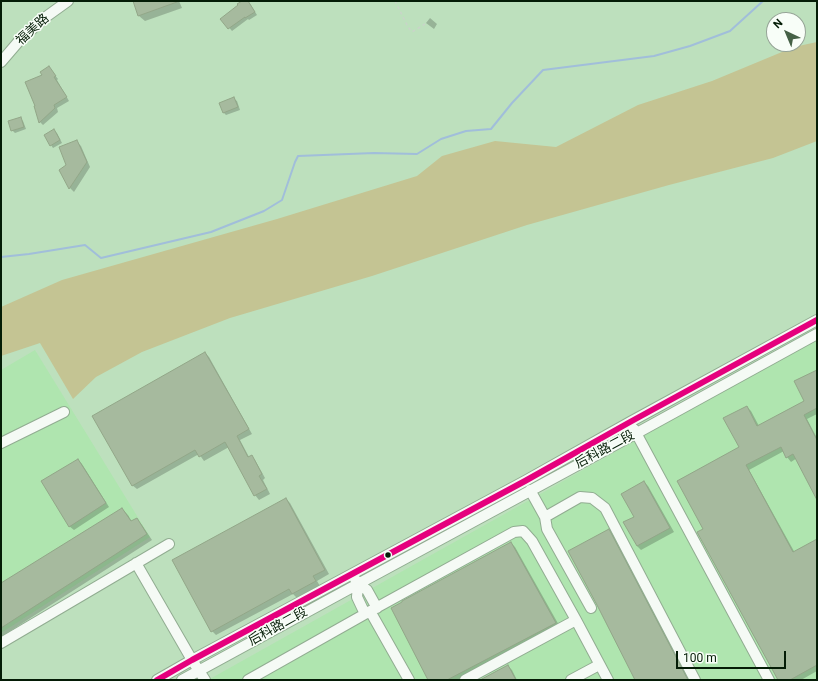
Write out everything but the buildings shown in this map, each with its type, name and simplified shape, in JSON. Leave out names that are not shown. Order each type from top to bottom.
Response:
[{"type":"street","name":"福美路","points":[[1,62],[19,41],[43,19],[68,1]]},
{"type":"street","name":"后科路二段","points":[[157,680],[525,481],[817,320]]},
{"type":"street","name":"后科路二段","points":[[182,680],[817,334]]},
{"type":"street","points":[[1,443],[64,412]]},
{"type":"street","points":[[630,422],[769,680]]},
{"type":"street","points":[[530,490],[545,517],[547,529],[591,608]]},
{"type":"street","points":[[545,517],[580,497],[592,498],[605,508],[695,680]]},
{"type":"street","points":[[248,680],[514,532],[523,532],[532,541],[608,680]]},
{"type":"street","points":[[1,643],[168,544]]},
{"type":"street","points":[[136,563],[205,680]]},
{"type":"street","points":[[353,574],[358,584],[357,597],[371,611],[409,680]]},
{"type":"street","points":[[465,680],[576,620]]},
{"type":"street","points":[[571,680],[599,665]]},
{"type":"path","points":[[395,1],[412,32],[425,24]]},
{"type":"shaded area","points":[[817,42],[817,141],[773,158],[669,185],[527,225],[372,276],[230,318],[142,352],[96,377],[73,399],[40,343],[1,356],[1,307],[62,280],[277,219],[417,176],[442,156],[495,141],[556,147],[638,105],[712,81],[782,52],[806,52],[806,44]]},
{"type":"shaded area","points":[[817,330],[817,680],[208,680],[658,428]]},
{"type":"shaded area","points":[[35,350],[150,537],[1,633],[1,370]]},
{"type":"waterway","points":[[1,257],[85,245],[101,258],[211,232],[264,211],[282,200],[298,156],[374,153],[417,154],[441,139],[466,131],[491,129],[512,103],[543,70],[654,56],[690,46],[730,31],[763,1]]},
{"type":"transit line","points":[[157,680],[525,481],[817,320]]}]
